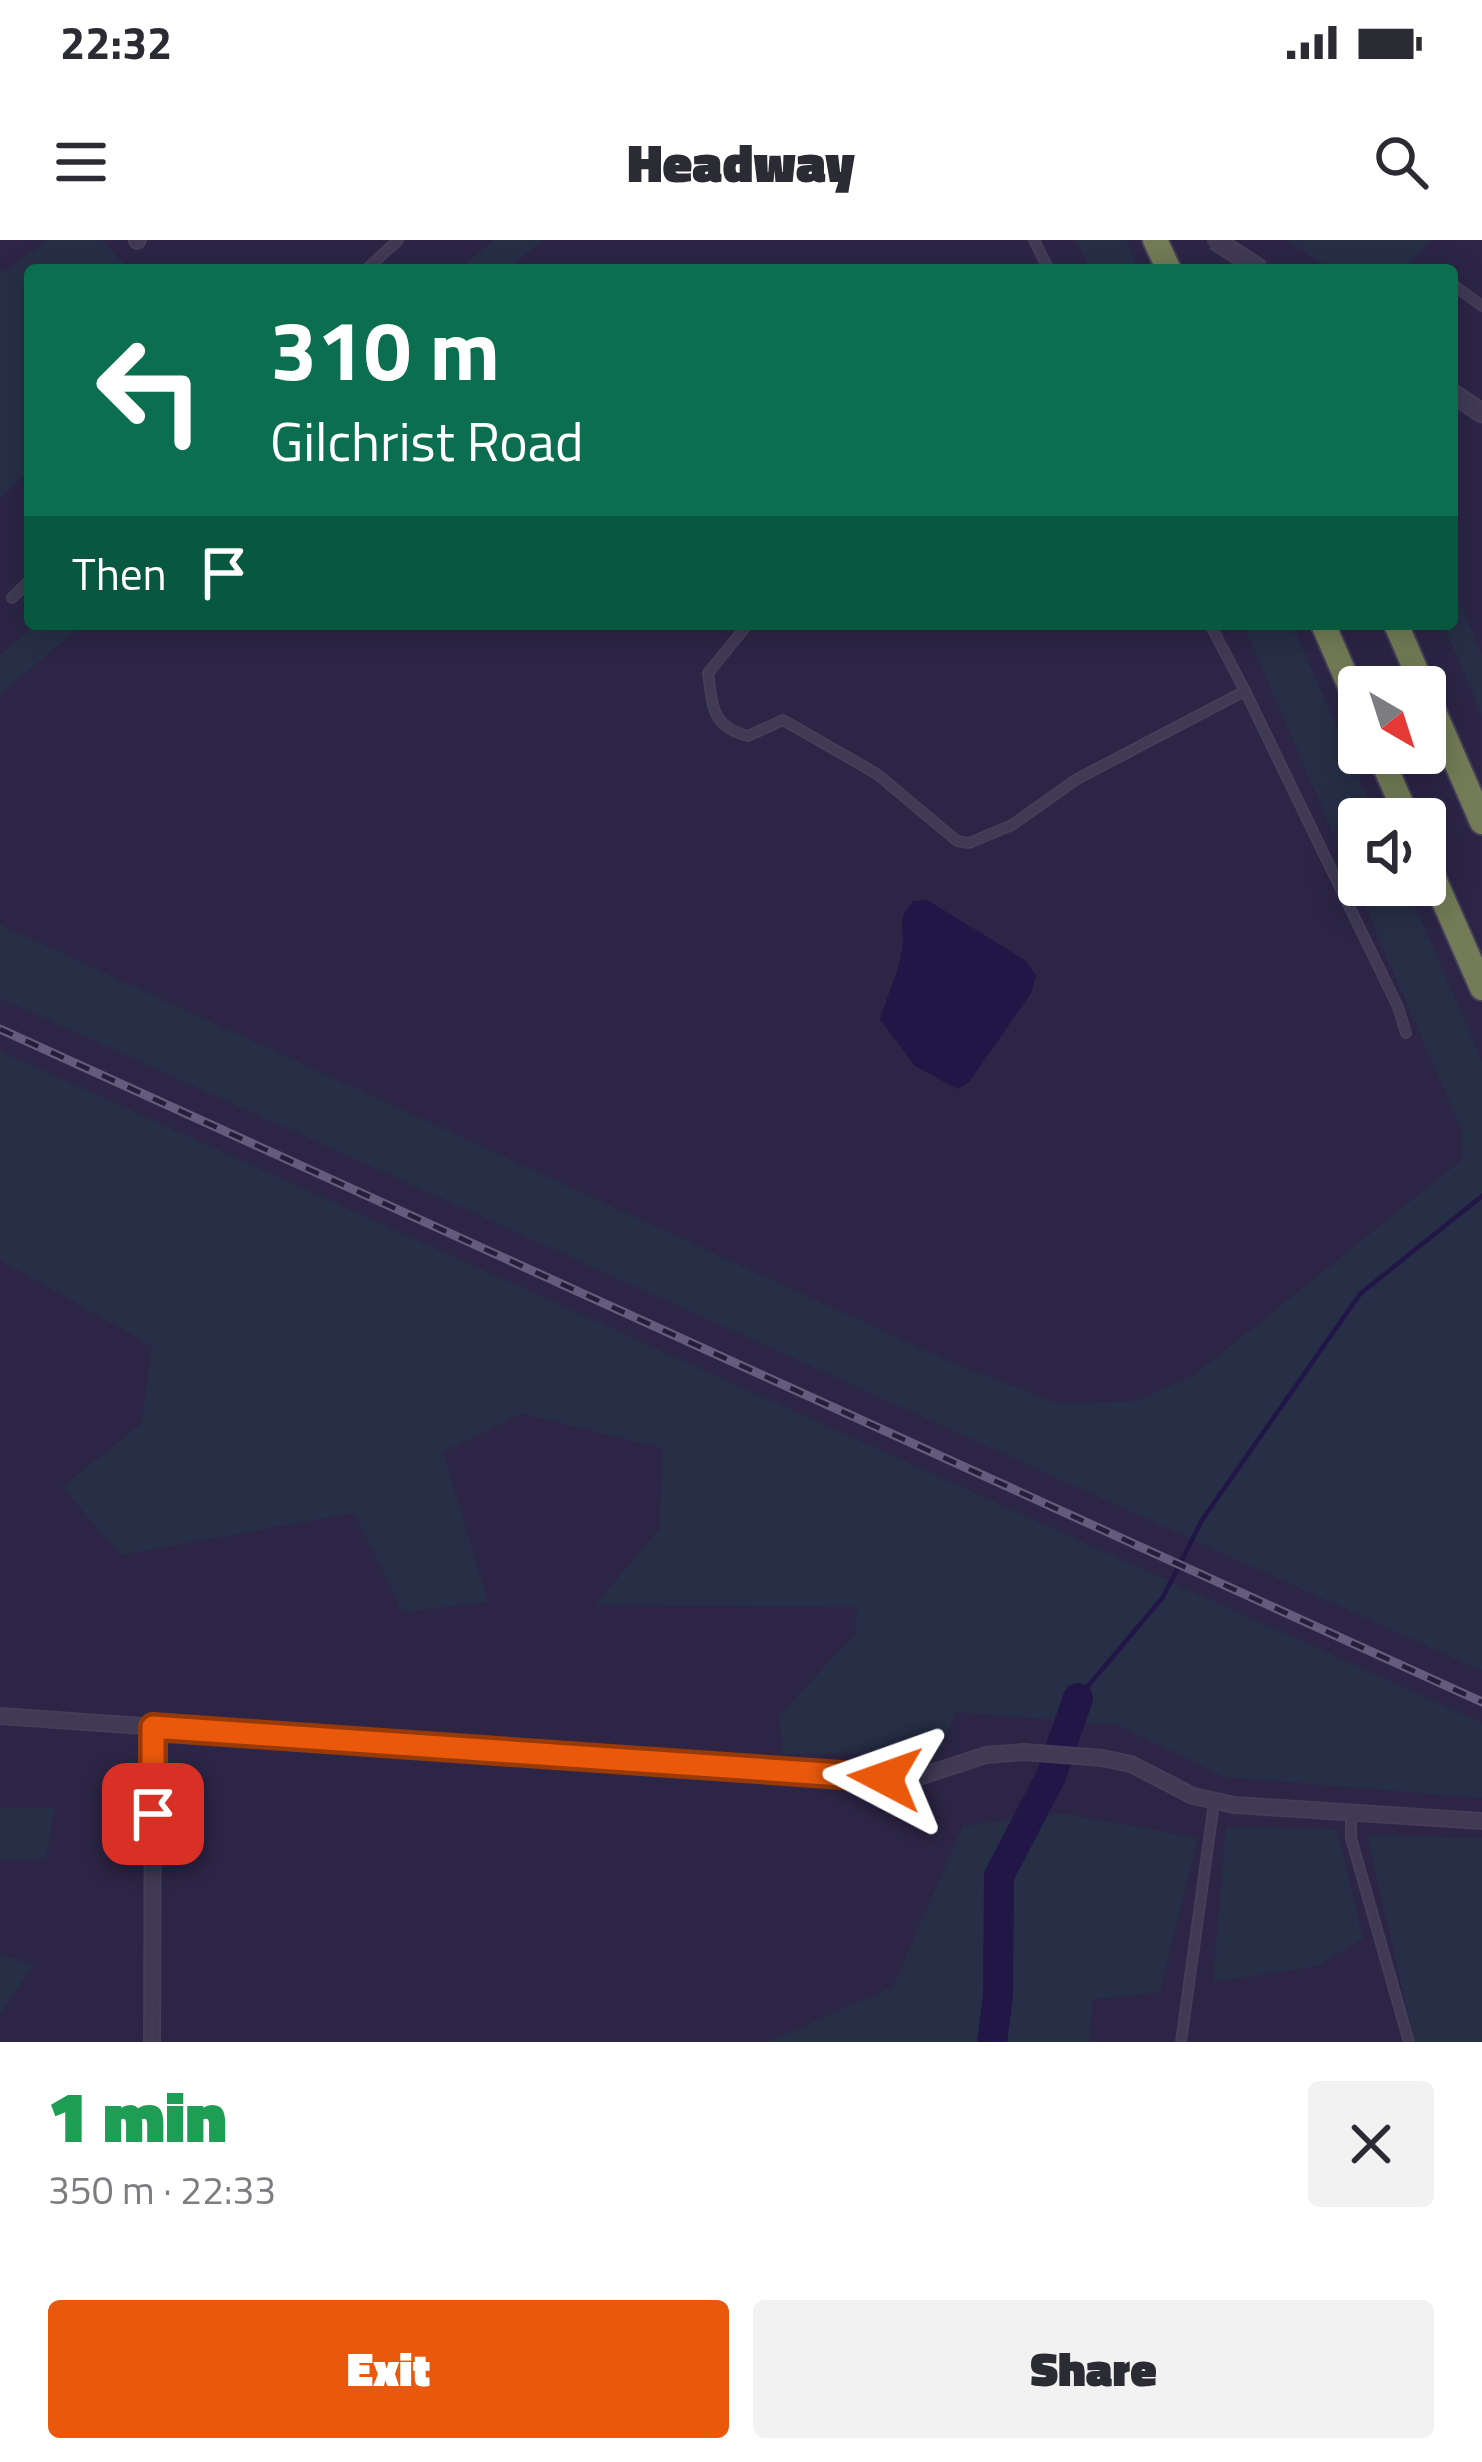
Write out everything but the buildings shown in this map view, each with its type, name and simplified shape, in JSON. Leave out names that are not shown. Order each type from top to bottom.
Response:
[{"type":"highway","points":[[1326,630],[1341,666]]},
{"type":"highway","points":[[1399,630],[1414,666]]},
{"type":"highway","points":[[1446,739],[1482,822]]},
{"type":"highway","points":[[1446,906],[1482,988]]},
{"type":"street","points":[[1215,240],[1253,264]]},
{"type":"street","points":[[0,1716],[885,1778],[919,1777],[986,1755],[1024,1752],[1131,1764],[1173,1787],[1214,1801],[1482,1821]]},
{"type":"street","points":[[152,2042],[153,1727]]},
{"type":"lane","points":[[372,264],[398,240]]},
{"type":"lane","points":[[12,598],[24,586]]},
{"type":"lane","points":[[743,630],[708,673],[709,701],[718,719],[735,733],[748,736],[783,720],[877,773],[957,841],[969,843],[1012,826],[1077,779],[1245,691]]},
{"type":"lane","points":[[1213,630],[1398,1007],[1406,1033]]},
{"type":"lane","points":[[1181,2042],[1214,1801]]},
{"type":"lane","points":[[1351,1812],[1351,1838],[1408,2042]]},
{"type":"shaded area","points":[[47,240],[101,240],[124,264],[24,264],[24,476],[0,497],[0,269],[5,272]]},
{"type":"shaded area","points":[[494,240],[543,240],[514,264],[465,264]]},
{"type":"shaded area","points":[[1077,240],[1126,240],[1136,264],[1087,264]]},
{"type":"shaded area","points":[[1287,240],[1431,240],[1409,264],[1323,264]]},
{"type":"shaded area","points":[[1458,598],[1482,655],[1482,715],[1446,630],[1458,630]]},
{"type":"shaded area","points":[[30,630],[77,630],[0,694],[0,655]]},
{"type":"shaded area","points":[[1246,630],[1295,630],[1338,730],[1338,774],[1357,774],[1368,798],[1338,798],[1338,844]]},
{"type":"shaded area","points":[[927,900],[1025,960],[1036,976],[1031,993],[970,1081],[958,1089],[915,1066],[880,1019],[900,958],[902,920],[913,901]]},
{"type":"shaded area","points":[[1365,906],[1415,906],[1482,1061],[1482,1671],[0,998],[0,925],[948,1361],[1059,1404],[1136,1401],[1194,1375],[1463,1159],[1462,1131]]},
{"type":"shaded area","points":[[0,1051],[1482,1723],[1482,1798],[1224,1777],[1118,1725],[956,1712],[938,1753],[783,1754],[779,1716],[856,1633],[857,1607],[595,1605],[660,1528],[662,1448],[522,1413],[443,1452],[488,1602],[403,1612],[354,1513],[121,1555],[62,1487],[142,1423],[152,1346],[0,1260]]},
{"type":"shaded area","points":[[0,1808],[55,1808],[46,1859],[0,1859]]},
{"type":"shaded area","points":[[1062,1813],[1198,1838],[1160,1992],[1092,2000],[1090,2042],[768,2042],[893,1987],[963,1826]]},
{"type":"shaded area","points":[[1226,1827],[1337,1829],[1363,1939],[1317,1966],[1213,1982]]},
{"type":"shaded area","points":[[1367,1835],[1482,1838],[1482,2042],[1415,2042]]},
{"type":"shaded area","points":[[0,1954],[33,1965],[0,2015]]},
{"type":"waterway","points":[[1078,1698],[1163,1597],[1202,1520],[1360,1294],[1482,1196]]},
{"type":"waterway","points":[[992,2042],[998,1996],[999,1876],[1051,1776],[1078,1698]]},
{"type":"railway","points":[[0,1029],[1482,1702]]},
{"type":"route","points":[[153,1814],[153,1727],[885,1778]]}]
